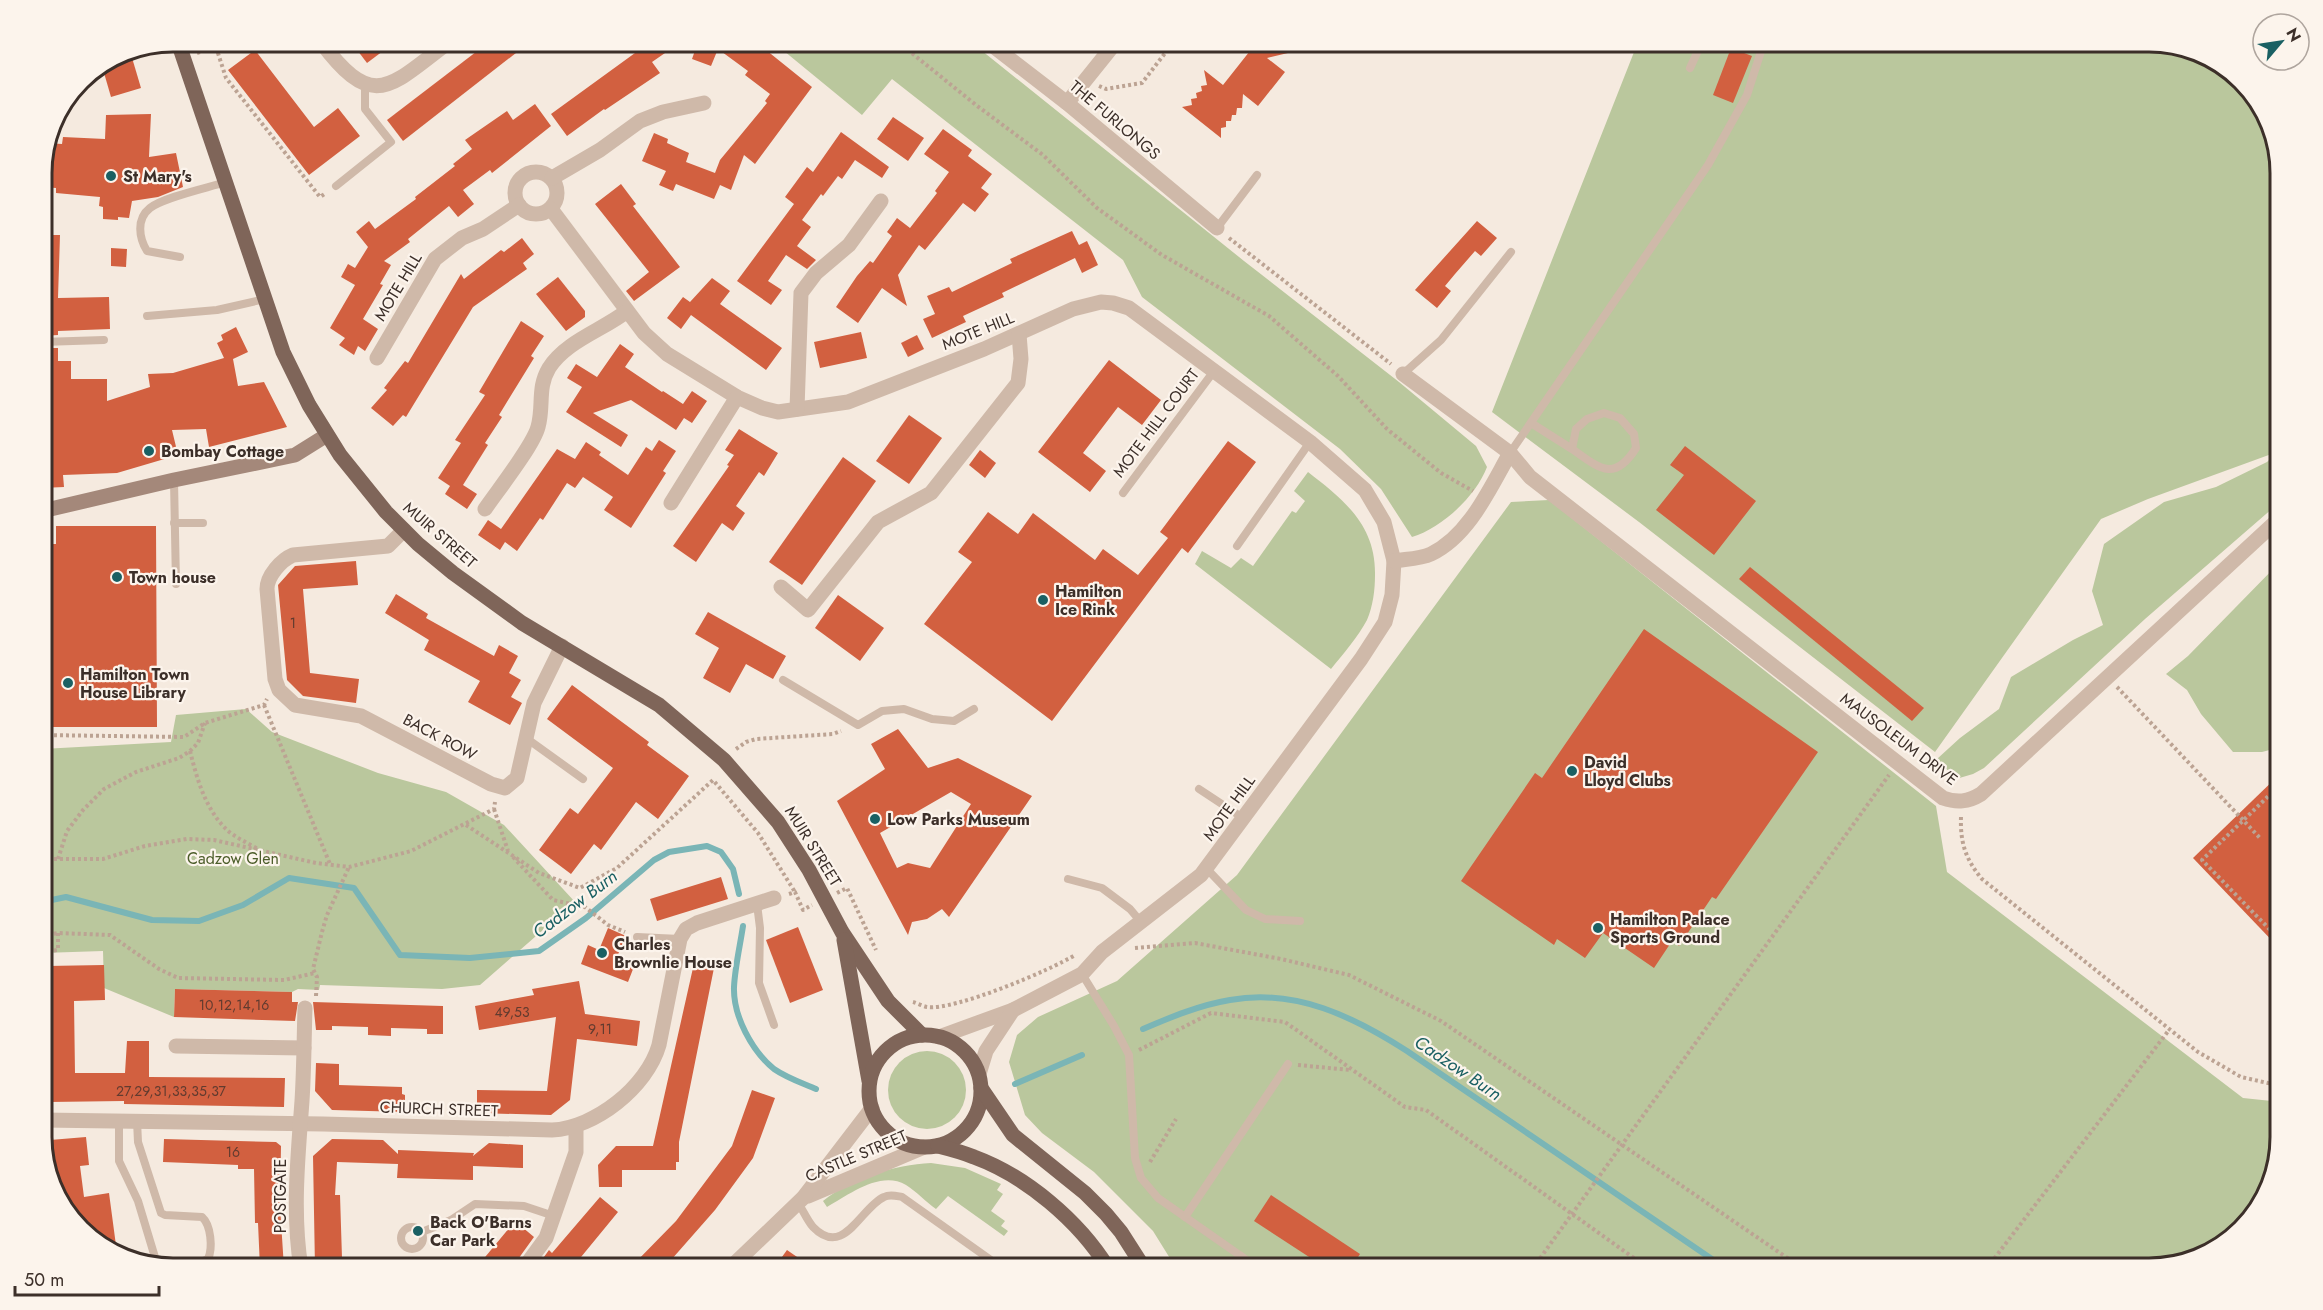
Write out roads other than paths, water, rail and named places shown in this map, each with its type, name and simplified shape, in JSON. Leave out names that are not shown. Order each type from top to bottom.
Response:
[{"type":"main road","name":"MUIR STREET","points":[[181,52],[291,371],[327,435],[353,473],[404,530],[447,568],[490,601],[659,705],[724,760],[778,822],[825,899],[842,932],[888,1001],[922,1035]]},
{"type":"main road","points":[[53,508],[295,455],[327,435]]},
{"type":"main road","name":"MUIR STREET","points":[[842,932],[865,1046],[870,1084]]},
{"type":"main road","points":[[1101,1258],[1084,1234],[1042,1196],[1007,1174],[975,1157],[931,1147],[910,1145],[898,1140],[882,1126],[872,1108],[870,1084],[873,1072],[887,1050],[897,1042],[922,1035],[939,1036],[964,1050],[973,1061],[980,1081],[1013,1135],[1106,1214],[1138,1258]]},
{"type":"main road","points":[[931,1147],[950,1142],[970,1125],[977,1113],[980,1081]]},
{"type":"street","points":[[328,52],[334,60],[365,85],[381,87],[399,79],[435,52]]},
{"type":"street","name":"THE FURLONGS","points":[[1000,52],[1067,103],[1217,228]]},
{"type":"street","points":[[1067,103],[1108,52]]},
{"type":"street","points":[[552,178],[600,150],[640,121],[663,112],[704,103]]},
{"type":"street","points":[[538,171],[552,178],[558,195],[551,208],[541,214],[526,212],[519,205],[515,193],[516,186],[525,174],[538,171]]},
{"type":"street","points":[[797,410],[801,293],[816,273],[849,245],[881,201]]},
{"type":"street","name":"MOTE HILL","points":[[377,358],[435,259],[462,238],[483,229],[519,205]]},
{"type":"street","name":"MOTE HILL","points":[[551,208],[644,333],[668,354],[737,397],[762,408],[778,412],[848,402],[1019,334],[1073,309],[1101,302],[1113,303],[1129,308],[1310,442],[1365,490],[1384,522],[1394,561],[1392,595],[1385,622],[1361,659],[1207,869],[1102,952],[1082,974],[1013,1010],[939,1036]]},
{"type":"street","points":[[485,509],[538,429],[541,385],[549,367],[568,348],[612,323],[627,311]]},
{"type":"street","points":[[781,587],[808,610],[878,522],[931,494],[1018,383],[1021,359],[1019,334]]},
{"type":"street","points":[[1394,561],[1430,554],[1449,542],[1468,522],[1510,453],[1403,374]]},
{"type":"street","points":[[671,503],[737,397]]},
{"type":"street","name":"MAUSOLEUM DRIVE","points":[[1510,453],[1530,477],[1943,798],[1952,802],[1971,800],[1981,794],[2270,527]]},
{"type":"street","name":"BACK ROW","points":[[404,530],[388,546],[289,556],[267,582],[274,678],[277,687],[295,705],[361,716],[496,787],[505,788],[517,778],[526,738]]},
{"type":"street","points":[[526,738],[536,697],[562,646]]},
{"type":"street","points":[[680,939],[686,929],[692,925],[774,898]]},
{"type":"street","name":"CHURCH STREET","points":[[53,1120],[300,1123],[552,1130],[576,1126],[608,1110],[632,1088],[657,1052],[680,939]]},
{"type":"street","points":[[300,1123],[305,1008]]},
{"type":"street","name":"MOTE HILL","points":[[980,1081],[986,1052],[1013,1010]]},
{"type":"street","points":[[176,1046],[304,1048]]},
{"type":"street","name":"CASTLE STREET","points":[[740,1258],[800,1201],[872,1108]]},
{"type":"street","name":"POSTGATE","points":[[300,1123],[297,1219],[300,1258]]},
{"type":"street","points":[[532,1258],[544,1242],[576,1152],[576,1126]]},
{"type":"street","name":"CASTLE STREET","points":[[800,1201],[931,1147]]},
{"type":"lane","points":[[1690,68],[1697,52]]},
{"type":"lane","points":[[1510,453],[1708,165],[1747,95],[1761,52]]},
{"type":"lane","points":[[336,186],[391,142],[365,109],[365,85]]},
{"type":"lane","points":[[1217,228],[1257,175]]},
{"type":"lane","points":[[180,257],[147,251],[140,240],[141,225],[148,209],[160,202],[226,182]]},
{"type":"lane","points":[[1403,374],[1441,340],[1510,252]]},
{"type":"lane","points":[[147,316],[217,310],[265,299]]},
{"type":"lane","points":[[53,342],[104,340]]},
{"type":"lane","name":"MOTE HILL COURT","points":[[1123,493],[1214,371]]},
{"type":"lane","points":[[1532,423],[1602,469],[1614,469],[1627,461],[1636,448],[1634,434],[1620,418],[1604,413],[1587,419],[1576,429],[1572,449]]},
{"type":"lane","points":[[1237,546],[1310,442]]},
{"type":"lane","points":[[174,480],[176,584]]},
{"type":"lane","points":[[174,523],[203,523]]},
{"type":"lane","points":[[783,680],[858,725],[882,711],[904,709],[933,719],[954,721],[974,708]]},
{"type":"lane","points":[[526,738],[583,779]]},
{"type":"lane","points":[[1199,789],[1243,818]]},
{"type":"lane","points":[[1207,869],[1246,910],[1265,919],[1300,921]]},
{"type":"lane","points":[[1068,879],[1102,888],[1130,909],[1141,922]]},
{"type":"lane","points":[[757,904],[759,983],[774,1025]]},
{"type":"lane","points":[[636,937],[680,939]]},
{"type":"lane","points":[[1082,974],[1127,1051],[1135,1158],[1141,1178],[1151,1192],[1244,1258]]},
{"type":"lane","points":[[1185,1216],[1288,1064]]},
{"type":"lane","points":[[119,1121],[119,1161],[138,1201],[154,1255]]},
{"type":"lane","points":[[137,1121],[139,1144],[161,1213],[201,1217],[208,1228],[208,1258]]},
{"type":"lane","points":[[800,1201],[813,1227],[834,1237],[846,1234],[883,1197],[893,1195],[902,1197],[988,1258]]},
{"type":"lane","points":[[422,1232],[451,1220],[475,1204],[524,1206],[554,1216]]},
{"type":"waterway","name":"Cadzow Burn","points":[[53,900],[66,897],[152,920],[199,921],[243,905],[289,878],[354,888],[400,955],[470,958],[539,951],[586,918],[654,860],[669,852],[707,846],[721,852],[733,869],[739,894]]},
{"type":"waterway","name":"Cadzow Burn","points":[[743,926],[734,987],[740,1021],[758,1053],[774,1069],[816,1089]]},
{"type":"waterway","name":"Cadzow Burn","points":[[1143,1029],[1208,1005],[1254,997],[1278,998],[1323,1008],[1366,1027],[1407,1051],[1710,1258]]},
{"type":"waterway","name":"Cadzow Burn","points":[[1015,1084],[1082,1055]]},
{"type":"place","name":"St Mary's","points":[[111,176]]},
{"type":"place","name":"Bombay Cottage","points":[[149,451]]},
{"type":"place","name":"Town house","points":[[117,577]]},
{"type":"place","name":"Hamilton Ice Rink","points":[[1043,600]]},
{"type":"place","name":"Hamilton Town House Library","points":[[68,683]]},
{"type":"place","name":"David Lloyd Clubs","points":[[1572,771]]},
{"type":"place","name":"Low Parks Museum","points":[[875,819]]},
{"type":"place","name":"Hamilton Palace Sports Ground","points":[[1598,928]]},
{"type":"place","name":"Charles Brownlie House","points":[[602,953]]},
{"type":"place","name":"Back O'Barns Car Park","points":[[418,1231]]},
{"type":"park label","name":"Cadzow Glen","points":[[233,858]]}]
